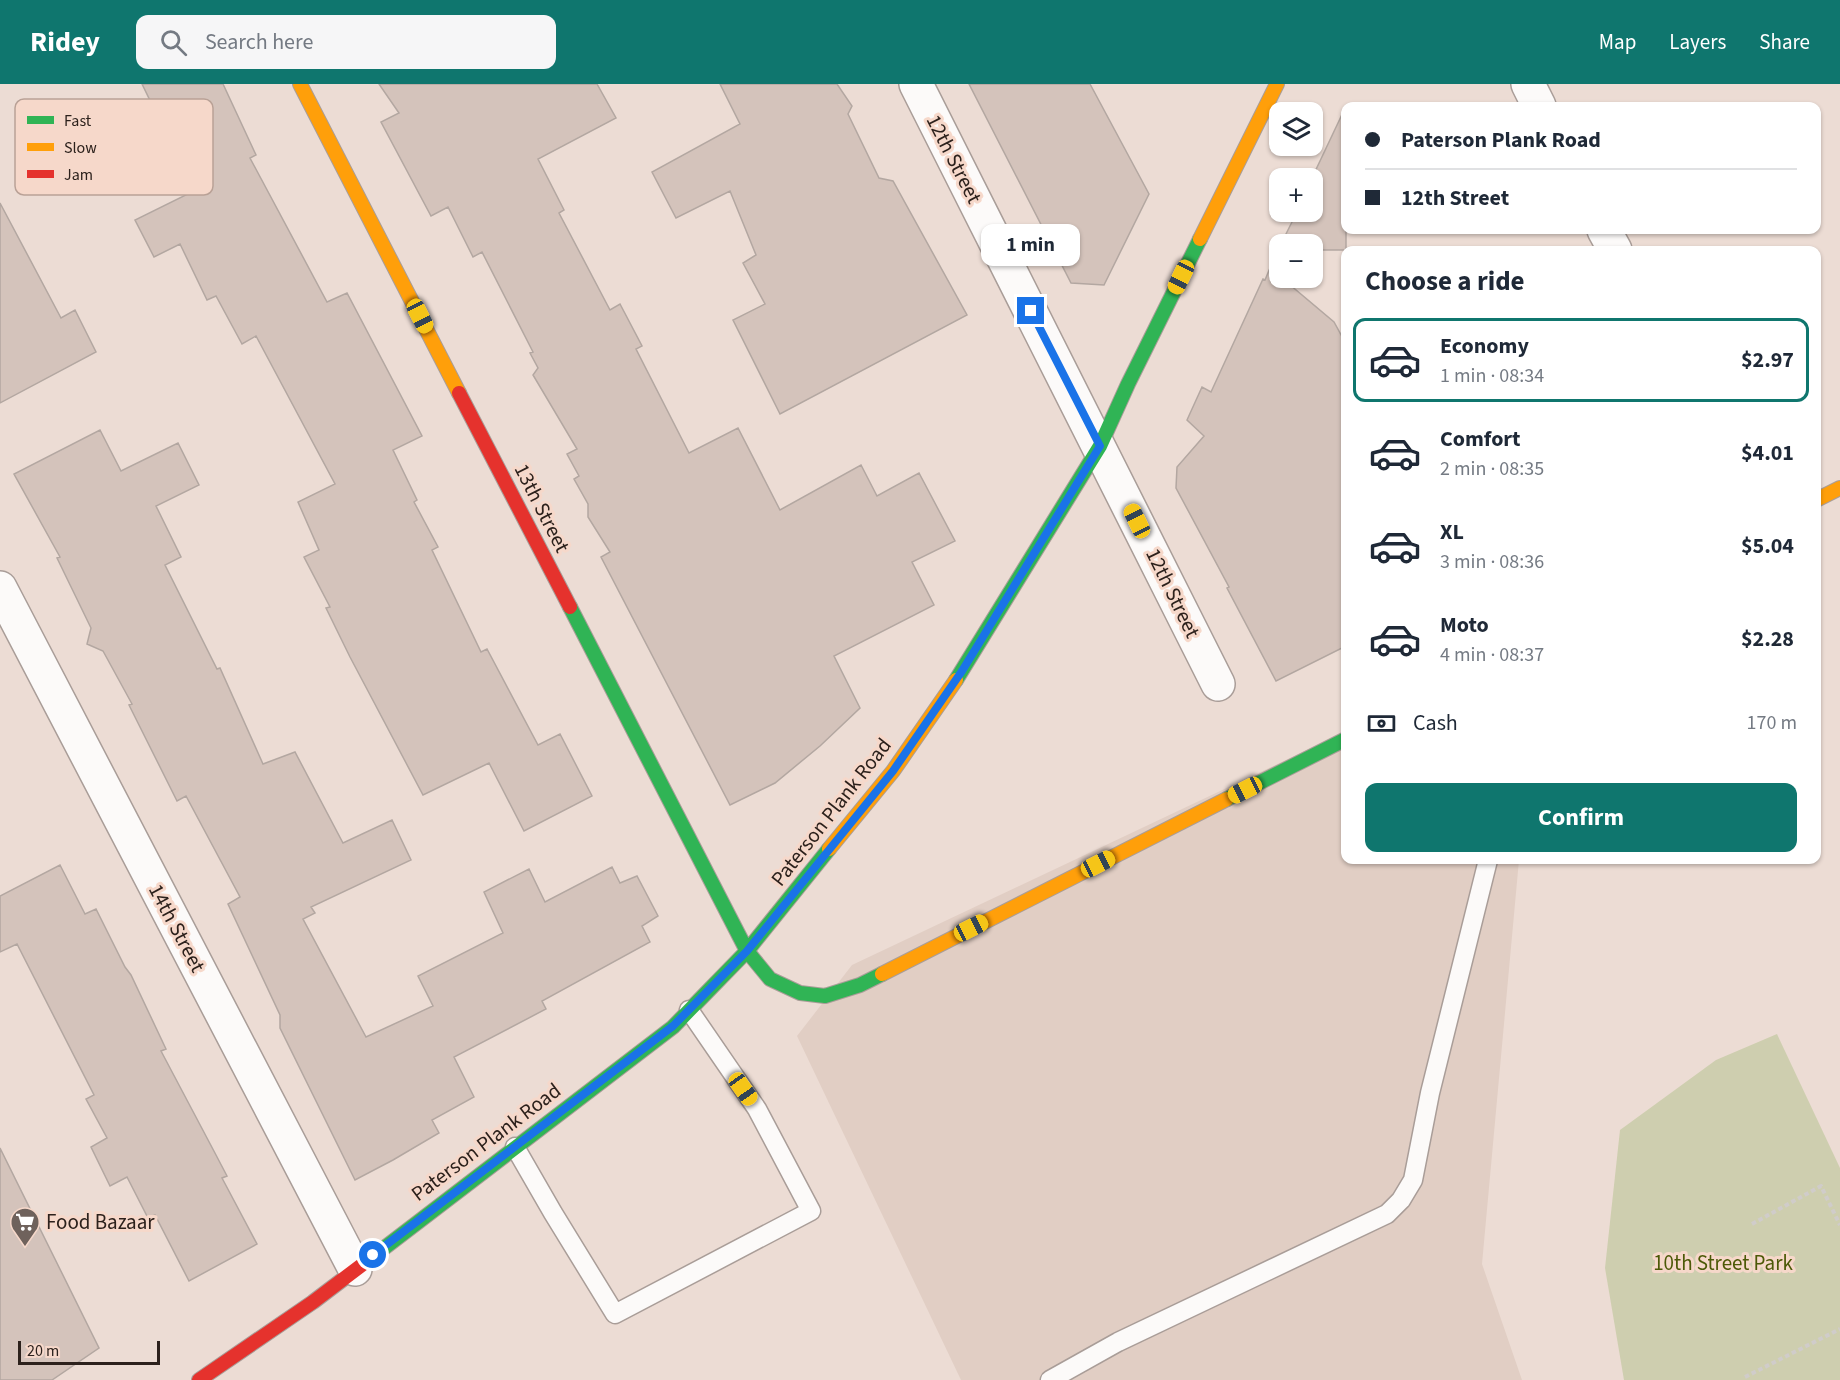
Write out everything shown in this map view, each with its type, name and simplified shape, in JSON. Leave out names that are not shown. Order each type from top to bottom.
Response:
[{"type":"main road","name":"13th Street","points":[[300,84],[747,951],[770,980],[800,993],[825,996],[860,985],[1341,742]]},
{"type":"main road","name":"Paterson Plank Road","points":[[199,1380],[355,1269],[673,1026],[747,951],[893,771],[962,671],[1100,446],[1128,384],[1277,84]]},
{"type":"main road","points":[[1821,498],[1840,488]]},
{"type":"street","name":"12th Street","points":[[916,84],[1218,684]]},
{"type":"street","points":[[1528,84],[1537,102]]},
{"type":"street","name":"14th Street","points":[[0,588],[355,1269]]},
{"type":"lane","points":[[1050,1380],[1118,1342],[1387,1214],[1401,1200],[1413,1180],[1430,1092],[1487,864]]},
{"type":"lane","points":[[515,1147],[615,1314],[811,1212],[757,1109],[689,1010]]},
{"type":"path","points":[[1752,1224],[1821,1186],[1840,1225]]},
{"type":"path","points":[[1744,1377],[1840,1329]]},
{"type":"shaded area","points":[[1341,734],[1341,864],[1519,864],[1482,1264],[1522,1380],[961,1380],[797,1036],[852,965]]},
{"type":"green space","name":"10th Street Park","points":[[1777,1034],[1840,1168],[1840,1380],[1624,1380],[1605,1268],[1620,1130],[1716,1060]]},
{"type":"building","points":[[142,84],[223,84],[256,155],[250,158],[327,302],[347,293],[422,436],[393,450],[417,500],[414,502],[438,547],[432,550],[481,652],[487,649],[538,745],[560,734],[592,796],[524,831],[489,763],[423,795],[350,657],[326,608],[330,607],[304,557],[319,550],[298,502],[335,484],[256,336],[242,344],[216,296],[207,300],[180,244],[154,257],[135,220],[186,195],[213,195],[213,99],[149,99]]},
{"type":"building","points":[[379,84],[597,84],[616,118],[538,159],[564,210],[559,213],[610,310],[620,304],[642,346],[636,349],[689,453],[738,428],[780,510],[861,465],[877,496],[919,473],[955,541],[912,562],[934,605],[834,656],[860,708],[820,746],[775,783],[730,805],[601,557],[610,552],[588,517],[588,504],[574,479],[579,476],[567,454],[577,449],[533,375],[538,368],[530,353],[533,352],[482,252],[473,257],[448,207],[431,216],[381,122],[399,113]]},
{"type":"building","points":[[720,84],[837,84],[852,106],[848,114],[879,178],[893,181],[967,315],[780,414],[733,320],[765,304],[743,263],[756,255],[730,191],[676,218],[652,172],[740,124]]},
{"type":"building","points":[[969,84],[1090,84],[1149,194],[1104,285],[1071,283]]},
{"type":"building","points":[[1341,117],[1341,234],[1346,234],[1346,246],[1341,246],[1341,250],[1323,250],[1323,234],[1286,234],[1292,222],[1323,222],[1323,168],[1317,168]]},
{"type":"building","points":[[0,203],[61,318],[75,310],[96,352],[0,403]]},
{"type":"building","points":[[1269,270],[1269,288],[1294,288],[1334,322],[1341,335],[1341,648],[1276,681],[1176,488],[1177,467],[1204,436],[1187,420],[1202,387],[1211,392],[1263,279],[1265,280]]},
{"type":"building","points":[[100,430],[121,471],[178,443],[199,485],[156,506],[181,557],[165,565],[217,669],[220,668],[263,764],[295,752],[343,843],[392,820],[411,860],[311,907],[315,913],[303,919],[366,1037],[433,1006],[418,976],[503,933],[484,892],[529,869],[545,902],[612,867],[620,883],[637,876],[658,916],[642,926],[650,942],[542,1001],[546,1009],[454,1057],[474,1097],[432,1120],[439,1133],[355,1180],[280,1028],[280,1015],[228,904],[240,897],[186,796],[177,801],[129,705],[132,704],[103,651],[87,644],[91,628],[57,558],[60,557],[14,474]]},
{"type":"building","points":[[60,865],[85,914],[96,909],[131,975],[166,1049],[161,1051],[227,1176],[222,1178],[257,1244],[189,1281],[155,1215],[148,1218],[127,1177],[110,1186],[91,1147],[107,1138],[86,1099],[94,1095],[17,944],[0,952],[0,896]]},
{"type":"building","name":"Food Bazaar","points":[[0,1148],[99,1348],[52,1380],[0,1380]]},
{"type":"traffic: fast","points":[[956,680],[1100,446],[1200,239]]},
{"type":"traffic: fast","points":[[570,607],[747,951],[770,979],[800,993],[825,996],[860,985],[882,974]]},
{"type":"traffic: fast","points":[[1227,799],[1341,742]]},
{"type":"traffic: fast","points":[[375,1255],[673,1027],[747,951],[829,849]]},
{"type":"traffic: slow","points":[[300,84],[459,393]]},
{"type":"traffic: slow","points":[[1200,239],[1277,84]]},
{"type":"traffic: slow","points":[[1821,498],[1840,488]]},
{"type":"traffic: slow","points":[[829,849],[893,771],[956,680]]},
{"type":"traffic: slow","points":[[882,974],[1227,799]]},
{"type":"traffic: jam","points":[[459,393],[570,607]]},
{"type":"traffic: jam","points":[[199,1380],[313,1302],[375,1255]]},
{"type":"place","name":"Food Bazaar","points":[[25,1248]]},
{"type":"route","points":[[373,1255],[673,1026],[747,951],[893,771],[962,671],[1100,446],[1031,311]]}]
